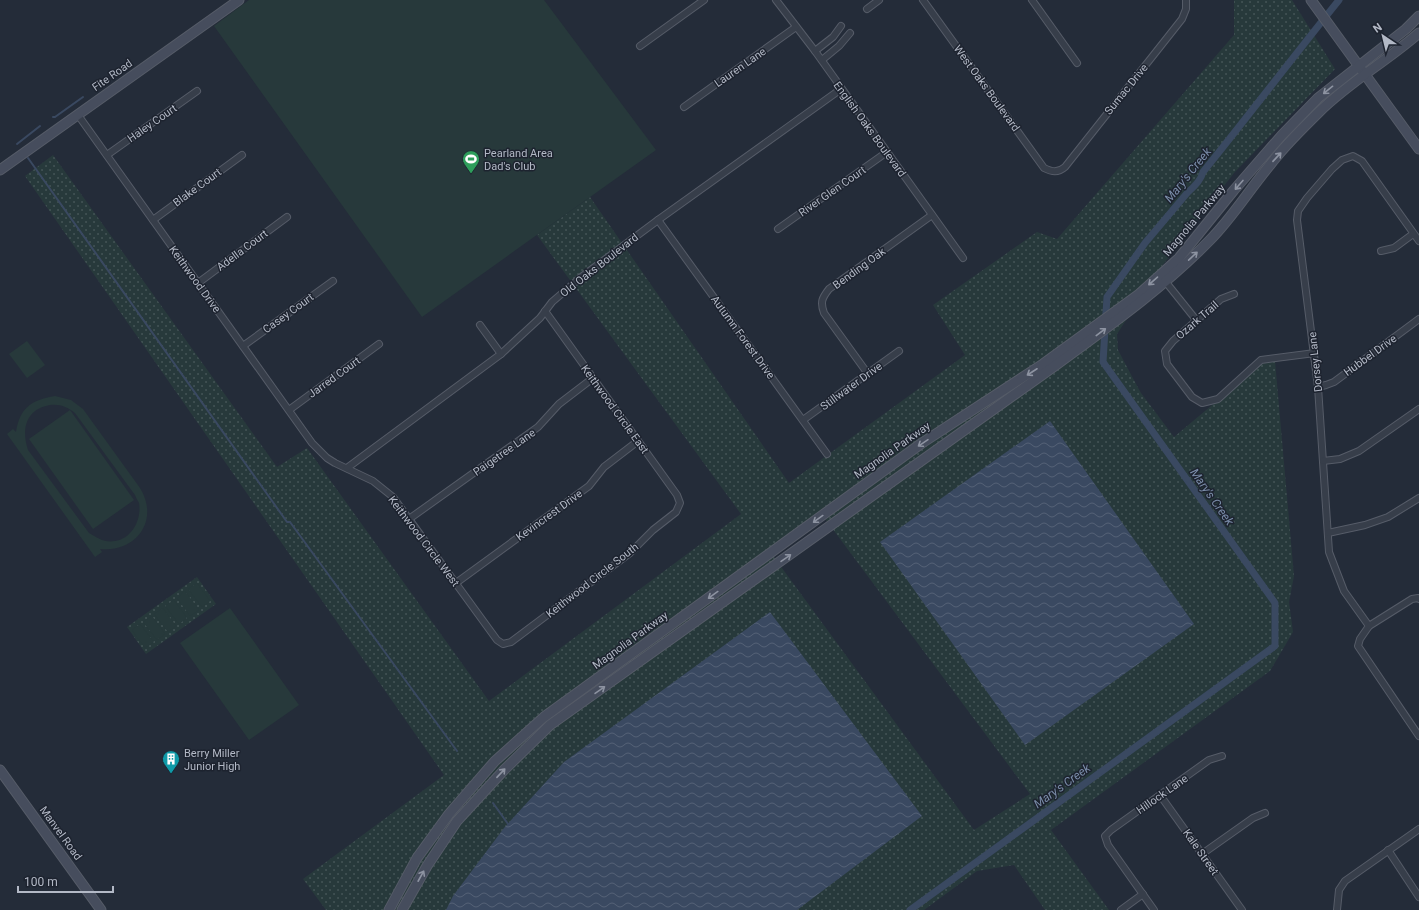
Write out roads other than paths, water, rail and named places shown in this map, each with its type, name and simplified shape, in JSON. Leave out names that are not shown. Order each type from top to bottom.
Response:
[{"type":"street","name":"Fite Road","points":[[0,170],[239,0]]},
{"type":"street","points":[[640,46],[704,0]]},
{"type":"street","name":"English Oaks Boulevard","points":[[776,0],[822,60],[963,258]]},
{"type":"street","points":[[867,9],[879,0]]},
{"type":"street","name":"West Oaks Boulevard","points":[[923,0],[1044,168],[1055,172]]},
{"type":"street","points":[[1032,0],[1077,64]]},
{"type":"street","name":"Sumac Drive","points":[[1055,172],[1065,167],[1182,19],[1186,9],[1186,0]]},
{"type":"street","points":[[1311,0],[1419,149]]},
{"type":"street","name":"Magnolia Parkway","points":[[1129,306],[1179,258],[1234,190],[1282,135],[1318,98],[1358,65],[1406,29],[1419,16]]},
{"type":"street","points":[[815,51],[832,37],[841,26]]},
{"type":"street","name":"Lauren Lane","points":[[684,107],[796,27]]},
{"type":"street","name":"Magnolia Parkway","points":[[402,910],[427,866],[457,821],[504,770],[550,725],[863,503],[1129,306],[1165,282],[1210,240],[1270,164],[1320,111],[1343,91],[1419,33]]},
{"type":"street","points":[[822,60],[839,46],[850,34]]},
{"type":"street","name":"Old Oaks Boulevard","points":[[347,468],[501,354],[540,318],[567,288],[658,220],[842,89]]},
{"type":"street","name":"Haley Court","points":[[107,155],[197,91]]},
{"type":"street","name":"Keithwood Drive","points":[[78,114],[312,443]]},
{"type":"street","name":"River Glen Court","points":[[778,229],[887,152]]},
{"type":"street","name":"Blake Court","points":[[153,220],[242,155]]},
{"type":"street","name":"Dorsey Lane","points":[[1369,626],[1344,591],[1329,552],[1318,387],[1297,220],[1298,211],[1332,169],[1342,160],[1353,156],[1362,161],[1413,234]]},
{"type":"street","name":"Bending Oak","points":[[868,374],[824,313],[821,305],[822,297],[829,289],[932,215]]},
{"type":"street","name":"Adella Court","points":[[198,283],[287,217]]},
{"type":"street","name":"Autumn Forest Drive","points":[[658,220],[827,454]]},
{"type":"street","points":[[1382,251],[1394,248],[1413,234],[1419,241]]},
{"type":"street","name":"Casey Court","points":[[243,346],[333,281]]},
{"type":"street","points":[[1165,282],[1197,321]]},
{"type":"street","name":"Ozark Trail","points":[[1234,294],[1221,299],[1173,341],[1165,351],[1167,364],[1192,396],[1202,403],[1218,399],[1261,360],[1314,353]]},
{"type":"street","name":"Keithwood Circle East","points":[[545,311],[677,496],[680,503],[678,509]]},
{"type":"street","name":"Hubbel Drive","points":[[1318,387],[1334,382],[1419,319]]},
{"type":"street","points":[[480,326],[501,354]]},
{"type":"street","name":"Jarred Court","points":[[289,410],[379,344]]},
{"type":"street","name":"Stillwater Drive","points":[[803,420],[899,351]]},
{"type":"street","name":"Magnolia Parkway","points":[[390,910],[417,858],[449,814],[496,761],[544,717],[922,443],[1043,364],[1067,352]]},
{"type":"street","name":"Paigetree Lane","points":[[409,519],[538,428],[559,404],[593,378]]},
{"type":"street","points":[[1323,461],[1340,459],[1359,452],[1419,410]]},
{"type":"street","name":"Kevincrest Drive","points":[[456,583],[589,486],[604,467],[638,441]]},
{"type":"street","name":"Keithwood Circle West","points":[[312,443],[327,458],[373,481],[384,488],[393,497],[497,640],[501,643]]},
{"type":"street","points":[[855,492],[863,503]]},
{"type":"street","points":[[1328,533],[1365,525],[1388,517],[1419,498]]},
{"type":"street","name":"Keithwood Circle South","points":[[501,643],[507,644],[511,642],[630,553],[653,530],[678,509]]},
{"type":"street","points":[[759,561],[766,572]]},
{"type":"street","points":[[1419,598],[1412,599],[1369,626],[1360,639],[1358,646],[1419,736]]},
{"type":"street","points":[[535,726],[542,733]]},
{"type":"street","name":"Hillock Lane","points":[[1143,894],[1108,845],[1104,836],[1209,760],[1222,756]]},
{"type":"street","name":"Manvel Road","points":[[0,770],[101,910]]},
{"type":"street","name":"Kale Street","points":[[1160,795],[1242,910]]},
{"type":"street","points":[[1202,854],[1253,818],[1265,813]]},
{"type":"street","points":[[439,828],[448,835]]},
{"type":"street","points":[[1337,910],[1339,890],[1345,880],[1419,828]]},
{"type":"street","points":[[1388,850],[1419,897]]},
{"type":"street","points":[[1121,910],[1143,894],[1154,910]]},
{"type":"water","points":[[1050,421],[1194,624],[1025,745],[880,542]]},
{"type":"water","points":[[770,612],[922,816],[797,910],[446,910],[453,896],[504,828],[564,762]]},
{"type":"waterway","name":"Mary's Creek","points":[[910,910],[1275,646],[1275,603],[1103,362],[1107,297],[1145,243],[1201,178],[1203,172],[1339,0]]},
{"type":"waterway","points":[[53,117],[83,97]]},
{"type":"waterway","points":[[17,144],[40,126]]},
{"type":"waterway","points":[[28,158],[287,522],[290,522],[457,751]]},
{"type":"waterway","points":[[493,803],[508,824]]},
{"type":"place","name":"Pearland Area Dad's Club","points":[[471,174]]},
{"type":"place","name":"Berry Miller Junior High","points":[[171,774]]}]
